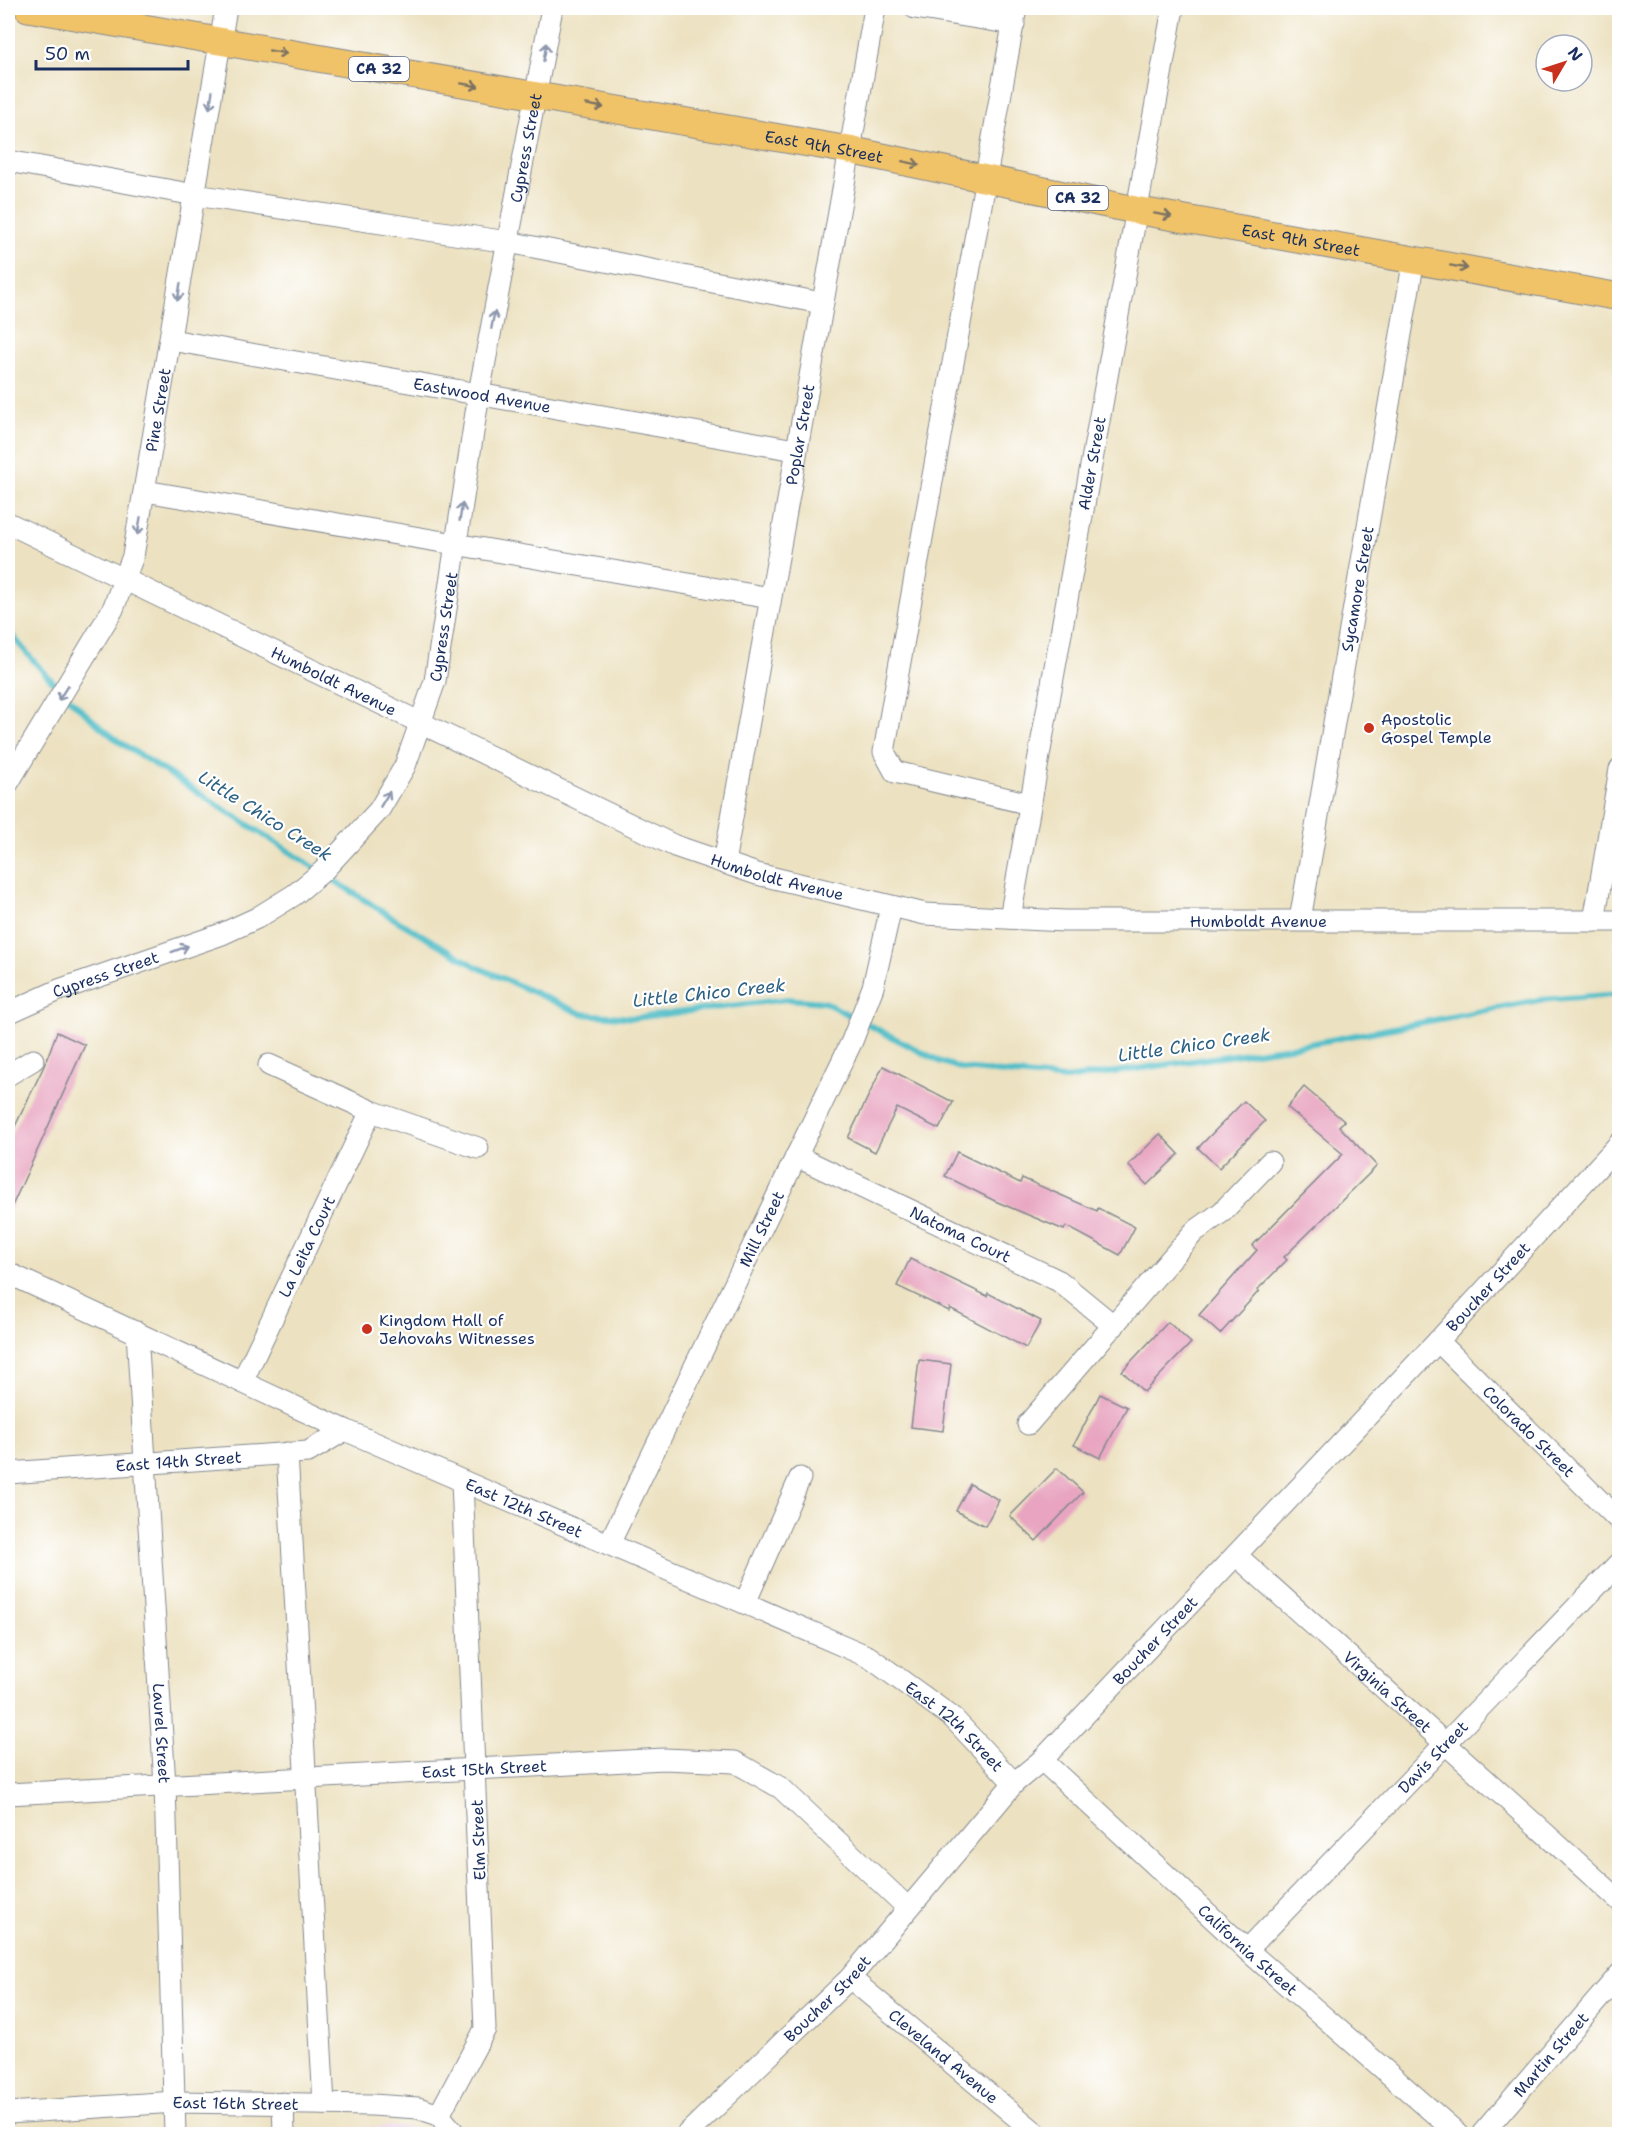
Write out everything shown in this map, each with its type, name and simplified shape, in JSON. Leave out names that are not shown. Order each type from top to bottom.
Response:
[{"type":"main road","name":"East 9th Street","points":[[28,8],[849,150],[1135,210],[1620,297]]},
{"type":"street","name":"Pine Street","points":[[8,783],[82,662],[126,581],[134,556],[226,8]]},
{"type":"street","name":"Cypress Street","points":[[8,1013],[59,990],[222,934],[257,918],[294,895],[349,845],[379,810],[405,766],[435,681],[479,393],[552,8]]},
{"type":"street","name":"Poplar Street","points":[[724,863],[795,450],[875,8]]},
{"type":"street","points":[[915,8],[1015,16],[884,752],[895,772],[1030,804]]},
{"type":"street","name":"Alder Street","points":[[1010,918],[1173,8]]},
{"type":"street","points":[[8,161],[195,195],[508,242],[821,303]]},
{"type":"street","name":"Sycamore Street","points":[[1300,920],[1414,259]]},
{"type":"street","name":"Eastwood Avenue","points":[[171,340],[795,450]]},
{"type":"street","points":[[145,491],[770,598]]},
{"type":"street","name":"Humboldt Avenue","points":[[8,524],[675,846],[724,863],[891,907],[925,914],[1065,921],[1620,921]]},
{"type":"street","points":[[1594,921],[1620,769]]},
{"type":"street","name":"Mill Street","points":[[609,1544],[852,1041],[873,987],[891,907]]},
{"type":"street","points":[[8,1075],[33,1060]]},
{"type":"street","points":[[269,1065],[371,1111],[478,1148]]},
{"type":"street","name":"La Leita Court","points":[[242,1382],[371,1111]]},
{"type":"street","name":"Boucher Street","points":[[687,2134],[850,1978],[1014,1783],[1042,1760],[1438,1341],[1620,1143]]},
{"type":"street","name":"Natoma Court","points":[[796,1156],[1059,1281],[1113,1326]]},
{"type":"street","points":[[1028,1424],[1194,1233],[1222,1212],[1270,1162]]},
{"type":"street","name":"East 12th Street","points":[[8,1273],[345,1430],[870,1657],[953,1718],[1014,1783]]},
{"type":"street","name":"Laurel Street","points":[[137,1332],[165,1785],[175,2134]]},
{"type":"street","name":"Colorado Street","points":[[1438,1341],[1620,1521]]},
{"type":"street","name":"East 14th Street","points":[[8,1473],[308,1452],[345,1430]]},
{"type":"street","points":[[286,1453],[324,2104]]},
{"type":"street","points":[[745,1603],[800,1478]]},
{"type":"street","name":"Elm Street","points":[[439,2115],[485,2029],[462,1482]]},
{"type":"street","name":"Virginia Street","points":[[1236,1555],[1620,1901]]},
{"type":"street","name":"Davis Street","points":[[1247,1950],[1620,1562]]},
{"type":"street","name":"East 15th Street","points":[[8,1794],[664,1759],[735,1762],[781,1788],[908,1908]]},
{"type":"street","name":"California Street","points":[[1042,1760],[1247,1950],[1458,2134]]},
{"type":"street","name":"Martin Street","points":[[1482,2134],[1620,1974]]},
{"type":"street","name":"Cleveland Avenue","points":[[850,1978],[1037,2134]]},
{"type":"street","name":"East 16th Street","points":[[8,2113],[175,2102],[418,2108],[439,2115]]},
{"type":"street","points":[[283,2103],[284,2134]]},
{"type":"street","points":[[439,2115],[455,2134]]},
{"type":"shaded area","points":[[397,2126],[411,2128],[421,2134],[259,2134]]},
{"type":"building","points":[[57,1032],[85,1045],[8,1215],[8,1141],[44,1066]]},
{"type":"building","points":[[883,1066],[953,1102],[939,1129],[897,1108],[875,1152],[848,1138]]},
{"type":"building","points":[[1304,1087],[1344,1121],[1339,1126],[1377,1166],[1284,1257],[1287,1260],[1257,1290],[1259,1291],[1220,1334],[1199,1315],[1257,1250],[1252,1246],[1343,1154],[1287,1107]]},
{"type":"building","points":[[1244,1101],[1265,1121],[1219,1168],[1198,1148]]},
{"type":"building","points":[[1160,1134],[1179,1154],[1147,1185],[1128,1165]]},
{"type":"building","points":[[957,1152],[1020,1183],[1022,1178],[1097,1211],[1098,1208],[1135,1227],[1120,1255],[1066,1226],[1064,1230],[995,1201],[945,1176]]},
{"type":"building","points":[[910,1259],[987,1296],[988,1293],[1041,1321],[1026,1348],[950,1308],[949,1311],[897,1286]]},
{"type":"building","points":[[1168,1322],[1191,1343],[1144,1392],[1122,1371]]},
{"type":"building","points":[[919,1360],[951,1364],[943,1431],[911,1427]]},
{"type":"building","points":[[1100,1394],[1127,1407],[1100,1458],[1074,1445]]},
{"type":"building","points":[[1057,1468],[1083,1492],[1036,1541],[1010,1516]]},
{"type":"building","points":[[970,1484],[999,1500],[985,1526],[956,1511]]},
{"type":"waterway","name":"Little Chico Creek","points":[[8,630],[60,689],[118,741],[391,917],[477,967],[582,1014],[634,1018],[787,999],[824,1002],[941,1062],[963,1069],[1066,1079],[1304,1045],[1539,1000],[1620,994]]},
{"type":"place","name":"Apostolic Gospel Temple","points":[[1369,728]]},
{"type":"place","name":"Kingdom Hall of Jehovahs Witnesses","points":[[367,1329]]}]
